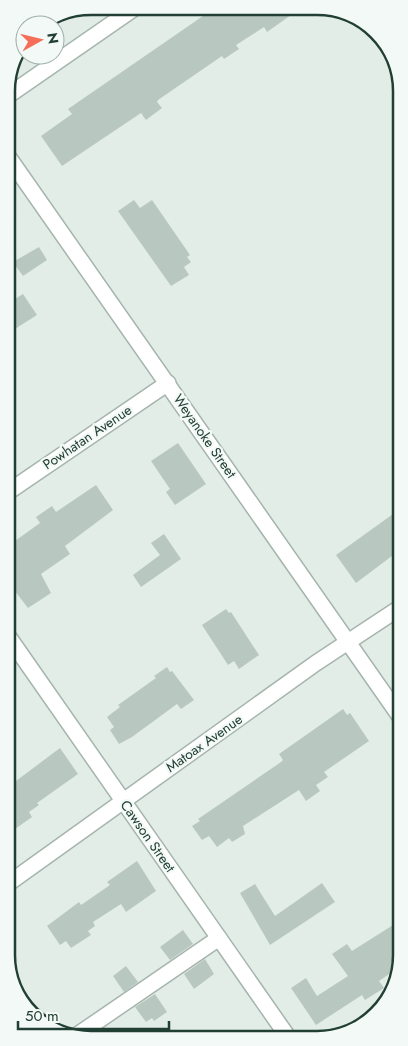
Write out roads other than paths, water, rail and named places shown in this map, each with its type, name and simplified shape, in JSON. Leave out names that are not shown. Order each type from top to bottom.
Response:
[{"type":"street","points":[[15,91],[124,15]]},
{"type":"street","name":"Weyanoke Street","points":[[15,166],[393,706]]},
{"type":"street","name":"Powhatan Avenue","points":[[15,487],[168,383]]},
{"type":"street","name":"Matoax Avenue","points":[[15,879],[123,800],[393,612]]},
{"type":"street","name":"Cawson Street","points":[[15,646],[284,1031]]},
{"type":"street","points":[[85,1031],[219,938]]}]
